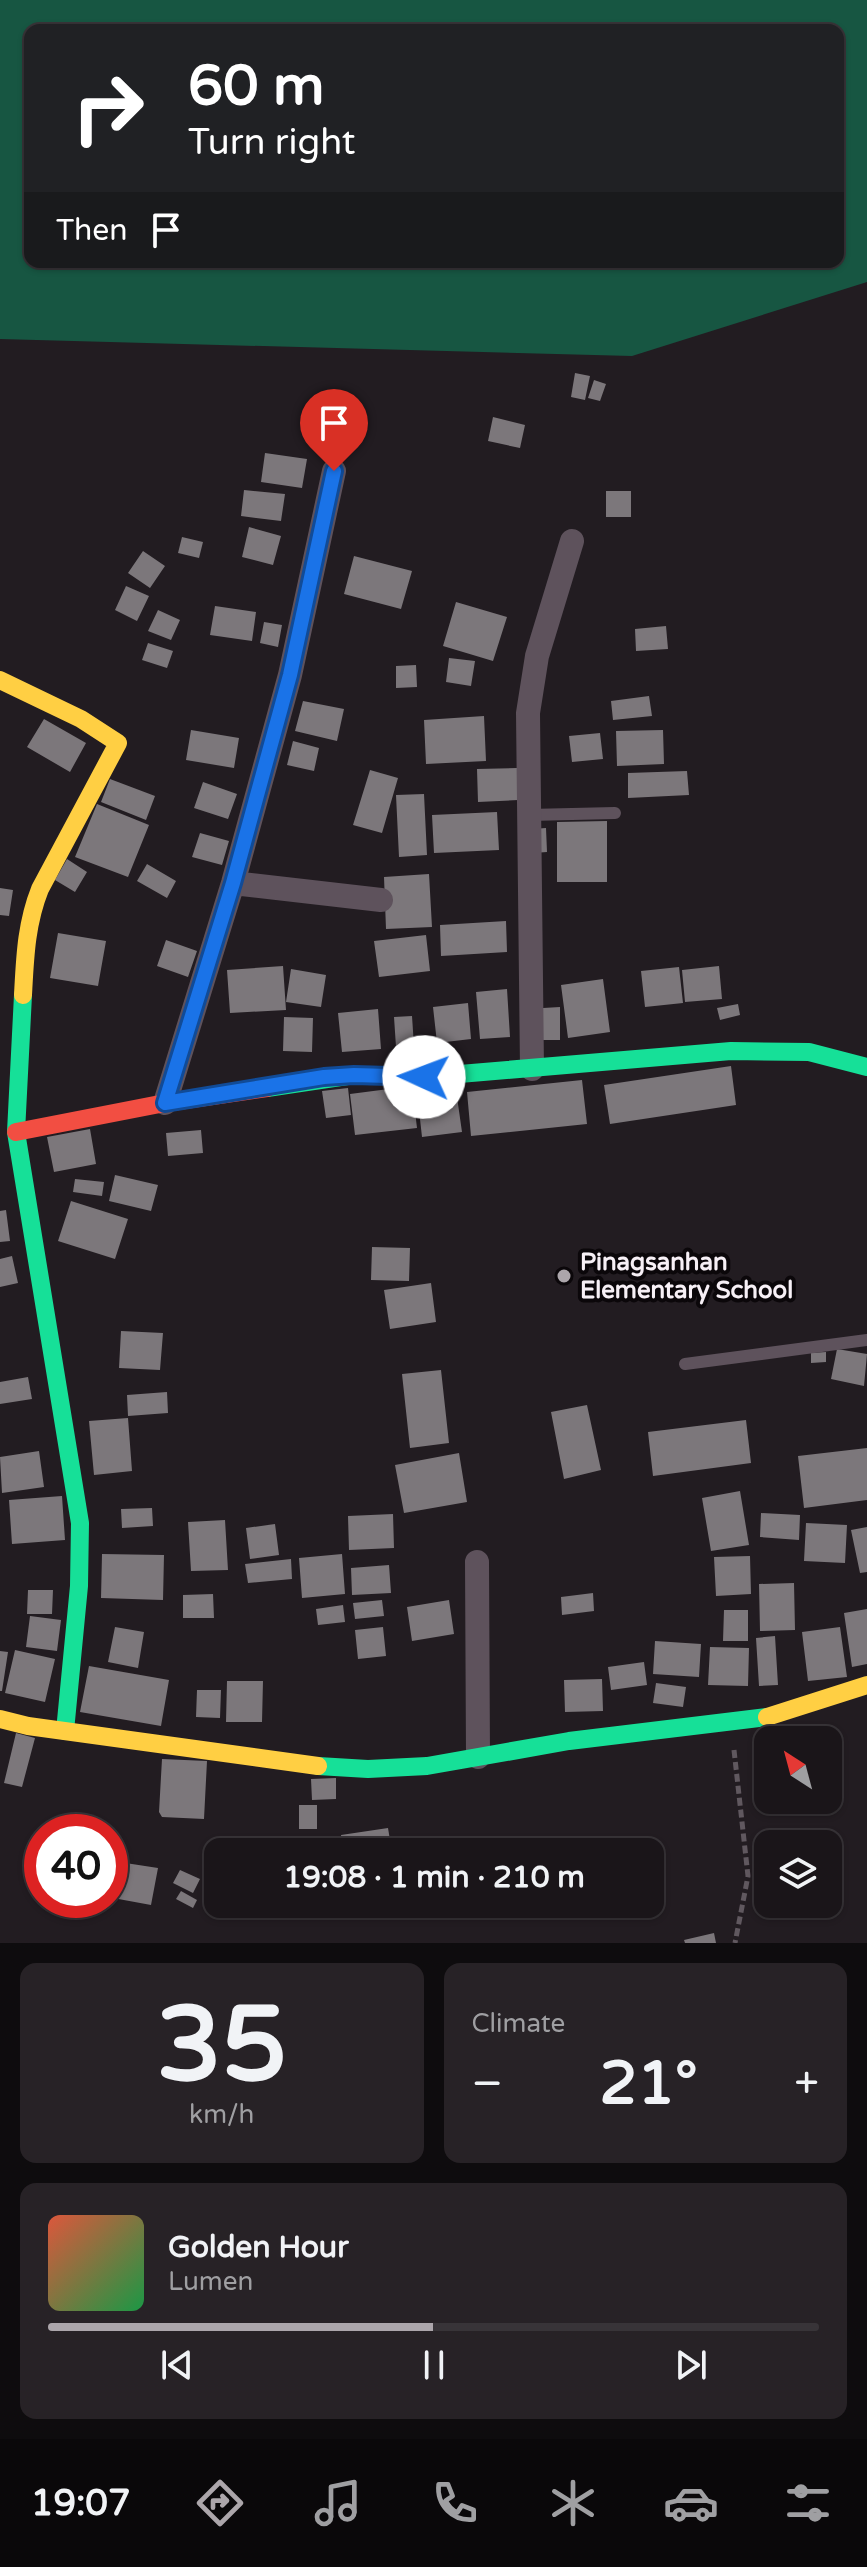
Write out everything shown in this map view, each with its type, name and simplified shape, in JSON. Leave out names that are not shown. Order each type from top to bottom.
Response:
[{"type":"street","points":[[165,1103],[233,883],[290,675],[334,471]]},
{"type":"street","points":[[532,1069],[530,687],[572,541]]},
{"type":"street","points":[[0,680],[81,719],[118,743],[31,912],[26,937],[16,1132],[80,1523],[79,1586],[65,1731]]},
{"type":"street","points":[[233,883],[381,900]]},
{"type":"street","points":[[16,1132],[165,1103],[354,1075],[424,1077],[731,1051],[809,1052],[867,1067]]},
{"type":"street","points":[[477,1562],[478,1757]]},
{"type":"street","points":[[0,1719],[310,1765],[353,1768],[427,1766],[569,1741],[769,1717],[867,1685]]},
{"type":"lane","points":[[529,815],[615,813]]},
{"type":"lane","points":[[685,1364],[867,1340]]},
{"type":"path","points":[[730,1722],[748,1876],[735,1943]]},
{"type":"shaded area","points":[[0,0],[867,0],[867,282],[632,356],[0,339]]},
{"type":"building","points":[[575,373],[590,376],[585,400],[571,397]]},
{"type":"building","points":[[594,380],[606,384],[600,401],[588,398]]},
{"type":"building","points":[[493,417],[525,425],[520,448],[488,441]]},
{"type":"building","points":[[265,453],[307,459],[302,488],[261,482]]},
{"type":"building","points":[[244,490],[285,494],[281,521],[241,516]]},
{"type":"building","points":[[606,491],[631,491],[631,517],[606,517]]},
{"type":"building","points":[[249,527],[281,536],[273,565],[242,557]]},
{"type":"building","points":[[182,537],[203,542],[199,558],[178,553]]},
{"type":"building","points":[[143,551],[165,566],[150,588],[128,573]]},
{"type":"building","points":[[354,556],[412,571],[401,609],[344,594]]},
{"type":"building","points":[[126,586],[149,596],[137,621],[115,610]]},
{"type":"building","points":[[456,602],[507,617],[493,661],[443,646]]},
{"type":"building","points":[[215,606],[256,612],[252,641],[210,635]]},
{"type":"building","points":[[158,610],[180,620],[171,640],[148,631]]},
{"type":"building","points":[[264,622],[282,625],[278,647],[260,643]]},
{"type":"building","points":[[666,626],[668,649],[636,651],[635,629]]},
{"type":"building","points":[[148,643],[173,651],[167,668],[142,660]]},
{"type":"building","points":[[449,658],[475,661],[471,686],[446,682]]},
{"type":"building","points":[[416,665],[417,687],[396,688],[396,666]]},
{"type":"building","points":[[649,696],[652,716],[613,720],[611,701]]},
{"type":"building","points":[[303,701],[344,709],[337,741],[295,731]]},
{"type":"building","points":[[484,716],[486,761],[426,764],[424,720]]},
{"type":"building","points":[[44,719],[86,743],[70,772],[27,747]]},
{"type":"building","points":[[191,730],[239,738],[234,768],[186,760]]},
{"type":"building","points":[[663,730],[664,764],[617,766],[616,731]]},
{"type":"building","points":[[600,733],[603,759],[572,762],[569,736]]},
{"type":"building","points":[[293,741],[319,748],[314,771],[287,765]]},
{"type":"building","points":[[517,768],[518,800],[478,802],[477,769]]},
{"type":"building","points":[[370,770],[398,778],[382,833],[353,825]]},
{"type":"building","points":[[687,771],[689,795],[628,798],[628,773]]},
{"type":"building","points":[[110,779],[155,796],[146,820],[101,802]]},
{"type":"building","points":[[203,782],[237,794],[228,819],[194,808]]},
{"type":"building","points":[[424,794],[427,855],[399,857],[396,795]]},
{"type":"building","points":[[97,804],[149,825],[128,877],[75,857]]},
{"type":"building","points":[[497,812],[499,850],[434,853],[432,815]]},
{"type":"building","points":[[607,821],[607,882],[557,882],[557,822]]},
{"type":"building","points":[[546,828],[547,852],[533,853],[532,829]]},
{"type":"building","points":[[200,833],[229,841],[222,865],[192,857]]},
{"type":"building","points":[[67,859],[87,872],[75,892],[55,880]]},
{"type":"building","points":[[147,864],[176,881],[167,898],[137,881]]},
{"type":"building","points":[[429,874],[432,927],[386,929],[384,877]]},
{"type":"building","points":[[0,888],[13,890],[9,916],[0,915]]},
{"type":"building","points":[[506,921],[507,952],[441,956],[440,925]]},
{"type":"building","points":[[58,933],[106,941],[98,986],[50,978]]},
{"type":"building","points":[[426,935],[430,971],[379,977],[374,941]]},
{"type":"building","points":[[166,940],[197,951],[188,977],[157,966]]},
{"type":"building","points":[[283,966],[286,1010],[230,1013],[227,970]]},
{"type":"building","points":[[719,966],[722,999],[685,1002],[682,970]]},
{"type":"building","points":[[679,967],[683,1003],[645,1007],[641,971]]},
{"type":"building","points":[[291,969],[326,975],[321,1007],[286,1002]]},
{"type":"building","points":[[603,979],[610,1032],[568,1038],[561,985]]},
{"type":"building","points":[[507,989],[510,1037],[480,1039],[476,992]]},
{"type":"building","points":[[468,1003],[471,1039],[437,1043],[433,1007]]},
{"type":"building","points":[[738,1004],[740,1015],[720,1020],[717,1008]]},
{"type":"building","points":[[560,1007],[560,1040],[543,1040],[543,1008]]},
{"type":"building","points":[[378,1009],[381,1049],[342,1052],[338,1013]]},
{"type":"building","points":[[412,1016],[414,1046],[396,1047],[394,1017]]},
{"type":"building","points":[[284,1017],[313,1018],[312,1052],[283,1051]]},
{"type":"building","points":[[731,1066],[736,1105],[610,1124],[604,1085]]},
{"type":"building","points":[[582,1080],[587,1124],[471,1136],[467,1092]]},
{"type":"building","points":[[412,1086],[417,1128],[355,1135],[350,1094]]},
{"type":"building","points":[[348,1088],[351,1115],[326,1118],[322,1091]]},
{"type":"building","points":[[457,1097],[462,1132],[422,1137],[418,1101]]},
{"type":"building","points":[[90,1129],[96,1164],[54,1172],[47,1137]]},
{"type":"building","points":[[201,1130],[203,1153],[168,1156],[166,1133]]},
{"type":"building","points":[[115,1175],[158,1185],[151,1211],[109,1201]]},
{"type":"building","points":[[75,1179],[104,1182],[102,1196],[73,1192]]},
{"type":"building","points":[[71,1201],[128,1219],[115,1259],[58,1241]]},
{"type":"building","points":[[6,1210],[10,1241],[0,1242],[0,1211]]},
{"type":"building","points":[[372,1247],[410,1248],[409,1281],[371,1280]]},
{"type":"building","points":[[12,1256],[18,1283],[0,1287],[0,1259]]},
{"type":"building","points":[[431,1283],[436,1322],[390,1329],[384,1290]]},
{"type":"building","points":[[121,1331],[163,1333],[160,1370],[119,1368]]},
{"type":"building","points":[[837,1349],[867,1354],[864,1386],[831,1379]]},
{"type":"building","points":[[826,1352],[826,1362],[811,1363],[811,1353]]},
{"type":"building","points":[[441,1370],[449,1443],[410,1448],[402,1374]]},
{"type":"building","points":[[28,1377],[32,1399],[0,1404],[0,1382]]},
{"type":"building","points":[[167,1392],[168,1413],[128,1416],[127,1395]]},
{"type":"building","points":[[587,1405],[601,1470],[564,1479],[551,1412]]},
{"type":"building","points":[[128,1418],[132,1471],[94,1475],[89,1421]]},
{"type":"building","points":[[746,1420],[751,1463],[653,1476],[648,1432]]},
{"type":"building","points":[[867,1448],[867,1500],[804,1508],[798,1456]]},
{"type":"building","points":[[39,1451],[44,1487],[2,1493],[0,1457]]},
{"type":"building","points":[[459,1453],[467,1502],[404,1513],[395,1465]]},
{"type":"building","points":[[740,1491],[749,1545],[711,1551],[702,1498]]},
{"type":"building","points":[[62,1496],[65,1540],[12,1544],[9,1500]]},
{"type":"building","points":[[152,1508],[153,1526],[122,1528],[121,1509]]},
{"type":"building","points":[[761,1513],[800,1515],[799,1540],[760,1537]]},
{"type":"building","points":[[393,1514],[394,1548],[349,1550],[348,1516]]},
{"type":"building","points":[[225,1520],[228,1570],[191,1571],[188,1522]]},
{"type":"building","points":[[806,1523],[847,1525],[845,1563],[804,1561]]},
{"type":"building","points":[[275,1524],[279,1555],[250,1559],[246,1528]]},
{"type":"building","points":[[867,1527],[867,1572],[860,1573],[851,1530]]},
{"type":"building","points":[[102,1554],[164,1555],[163,1600],[101,1598]]},
{"type":"building","points":[[342,1554],[345,1594],[302,1598],[299,1558]]},
{"type":"building","points":[[750,1556],[751,1594],[716,1596],[714,1557]]},
{"type":"building","points":[[291,1559],[292,1579],[248,1583],[245,1564]]},
{"type":"building","points":[[389,1565],[391,1593],[352,1595],[351,1568]]},
{"type":"building","points":[[794,1583],[795,1630],[760,1631],[759,1584]]},
{"type":"building","points":[[28,1590],[53,1590],[52,1614],[27,1614]]},
{"type":"building","points":[[593,1593],[594,1611],[562,1615],[561,1597]]},
{"type":"building","points":[[213,1594],[214,1618],[183,1618],[183,1595]]},
{"type":"building","points":[[382,1600],[384,1616],[355,1619],[353,1603]]},
{"type":"building","points":[[449,1600],[454,1634],[412,1641],[407,1607]]},
{"type":"building","points":[[343,1605],[345,1622],[318,1625],[316,1609]]},
{"type":"building","points":[[867,1609],[867,1664],[852,1667],[844,1613]]},
{"type":"building","points":[[724,1610],[748,1610],[748,1641],[723,1641]]},
{"type":"building","points":[[30,1616],[61,1620],[57,1651],[26,1647]]},
{"type":"building","points":[[115,1627],[144,1632],[138,1668],[108,1662]]},
{"type":"building","points":[[383,1627],[386,1656],[358,1659],[355,1630]]},
{"type":"building","points":[[840,1627],[847,1677],[808,1681],[802,1632]]},
{"type":"building","points":[[775,1636],[778,1685],[759,1686],[756,1638]]},
{"type":"building","points":[[655,1641],[701,1644],[699,1677],[653,1674]]},
{"type":"building","points":[[710,1647],[749,1648],[748,1686],[708,1685]]},
{"type":"building","points":[[15,1650],[55,1659],[45,1702],[5,1693]]},
{"type":"building","points":[[0,1651],[8,1652],[2,1691],[0,1691]]},
{"type":"building","points":[[644,1662],[647,1685],[611,1690],[608,1667]]},
{"type":"building","points":[[89,1666],[169,1680],[161,1726],[80,1712]]},
{"type":"building","points":[[602,1679],[603,1711],[565,1712],[564,1680]]},
{"type":"building","points":[[227,1681],[263,1681],[262,1722],[226,1722]]},
{"type":"building","points":[[656,1683],[686,1687],[683,1707],[653,1703]]},
{"type":"building","points":[[197,1690],[221,1690],[220,1718],[196,1717]]},
{"type":"building","points":[[16,1733],[35,1738],[22,1787],[4,1783]]},
{"type":"building","points":[[162,1759],[207,1761],[204,1819],[162,1817],[159,1812]]},
{"type":"building","points":[[336,1778],[336,1799],[312,1800],[311,1779]]},
{"type":"building","points":[[299,1805],[317,1805],[317,1829],[299,1829]]},
{"type":"building","points":[[388,1828],[390,1838],[341,1838],[341,1835]]},
{"type":"building","points":[[128,1863],[158,1868],[151,1905],[128,1901]]},
{"type":"building","points":[[180,1870],[200,1879],[193,1893],[173,1883]]},
{"type":"building","points":[[181,1891],[197,1900],[193,1908],[176,1899]]},
{"type":"building","points":[[714,1933],[716,1943],[685,1943],[684,1940]]},
{"type":"traffic: fast","points":[[23,995],[16,1132],[80,1523],[79,1586],[65,1731]]},
{"type":"traffic: fast","points":[[267,1088],[354,1075],[424,1077],[731,1051],[809,1052],[867,1067]]},
{"type":"traffic: fast","points":[[318,1766],[368,1769],[427,1766],[569,1741],[767,1717]]},
{"type":"traffic: slow","points":[[0,680],[81,719],[118,743],[35,902],[29,928],[23,995]]},
{"type":"traffic: slow","points":[[767,1717],[867,1685]]},
{"type":"traffic: slow","points":[[0,1719],[28,1726],[318,1766]]},
{"type":"traffic: jam","points":[[16,1132],[165,1103],[267,1088]]},
{"type":"place","name":"Pinagsanhan Elementary School","points":[[564,1276]]},
{"type":"route","points":[[334,471],[290,675],[233,883],[165,1103],[324,1077],[424,1077]]}]
